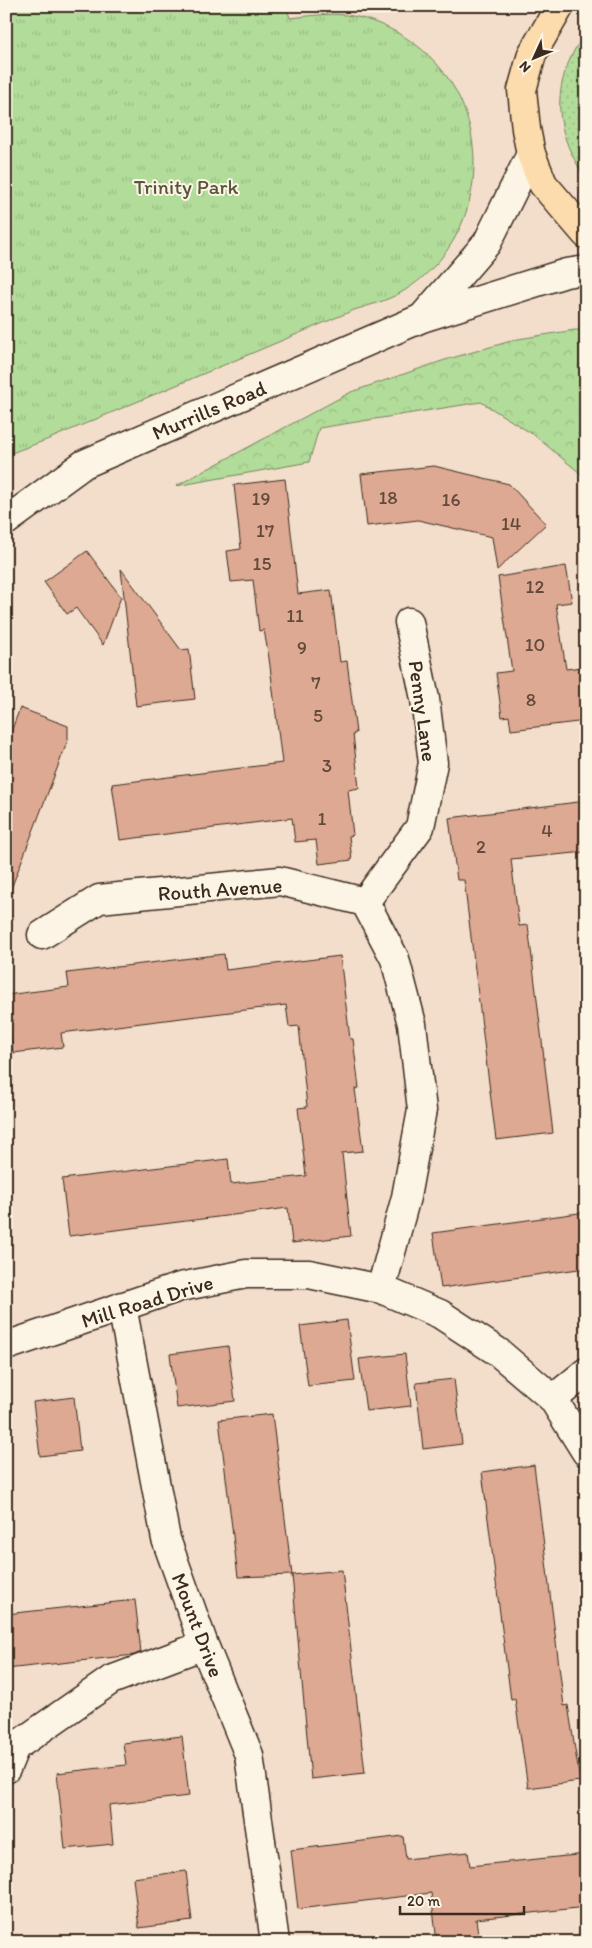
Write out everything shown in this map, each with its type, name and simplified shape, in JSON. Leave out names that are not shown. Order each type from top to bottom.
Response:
[{"type":"main road","points":[[560,6],[532,54],[522,90],[531,154],[543,184],[586,234]]},
{"type":"street","name":"Murrills Road","points":[[422,318],[487,243],[531,154]]},
{"type":"street","name":"Murrills Road","points":[[6,521],[84,464],[422,318],[566,273],[586,270]]},
{"type":"street","name":"Penny Lane","points":[[365,902],[420,827],[432,763],[424,699],[409,622]]},
{"type":"street","name":"Routh Avenue","points":[[42,935],[99,899],[108,898],[280,881],[365,902]]},
{"type":"street","points":[[365,902],[395,959],[412,1024],[422,1110],[406,1197],[381,1288]]},
{"type":"street","name":"Mill Road Drive","points":[[6,1346],[180,1287],[246,1274],[309,1274],[381,1288],[440,1314],[498,1352],[553,1399],[586,1452]]},
{"type":"street","name":"Mount Drive","points":[[122,1306],[166,1539],[204,1646],[249,1755],[275,1942]]},
{"type":"street","points":[[553,1399],[586,1372]]},
{"type":"street","points":[[6,1769],[15,1747],[111,1680],[204,1646]]},
{"type":"green space","name":"Trinity Park","points":[[6,6],[286,6],[290,18],[346,15],[365,19],[391,29],[415,44],[441,69],[460,99],[471,132],[474,167],[469,201],[457,233],[437,263],[410,287],[397,295],[354,310],[49,439],[6,455]]},
{"type":"green space","points":[[586,32],[586,178],[566,141],[561,123],[560,105],[561,86],[566,68]]},
{"type":"green space","points":[[586,330],[586,478],[534,435],[481,402],[319,428],[309,462],[176,486],[351,392],[445,360],[518,339]]},
{"type":"building","points":[[434,466],[509,484],[546,524],[497,570],[492,537],[418,520],[367,526],[361,474]]},
{"type":"building","points":[[285,479],[298,594],[331,590],[340,662],[347,661],[356,733],[353,734],[359,788],[348,790],[353,835],[349,836],[352,860],[319,864],[316,840],[295,842],[292,818],[120,840],[112,784],[282,763],[269,658],[264,630],[259,631],[253,580],[231,582],[227,551],[241,549],[234,485]]},
{"type":"building","points":[[87,551],[121,597],[103,645],[76,608],[67,614],[44,582]]},
{"type":"building","points":[[566,566],[572,602],[556,604],[566,669],[582,667],[586,721],[511,730],[509,716],[502,717],[496,673],[512,671],[498,577]]},
{"type":"building","points":[[121,569],[181,650],[189,649],[195,699],[136,706]]},
{"type":"building","points":[[20,708],[68,726],[68,740],[9,894],[6,893],[6,745]]},
{"type":"building","points":[[586,801],[586,852],[511,859],[519,926],[528,925],[553,1133],[496,1140],[464,880],[457,880],[449,818]]},
{"type":"building","points":[[224,954],[226,970],[340,956],[350,1039],[353,1039],[359,1088],[355,1089],[363,1151],[342,1153],[351,1236],[292,1243],[288,1208],[69,1236],[62,1179],[228,1159],[231,1184],[306,1176],[298,1108],[307,1107],[299,1026],[289,1027],[286,1005],[61,1033],[63,1047],[13,1053],[6,995],[69,987],[67,973]]},
{"type":"building","points":[[586,1212],[586,1268],[441,1288],[433,1233]]},
{"type":"building","points":[[347,1320],[355,1381],[308,1386],[300,1326]]},
{"type":"building","points":[[228,1346],[235,1401],[177,1408],[170,1354]]},
{"type":"building","points":[[405,1354],[411,1406],[366,1411],[359,1359]]},
{"type":"building","points":[[454,1379],[462,1444],[423,1449],[416,1383]]},
{"type":"building","points":[[74,1397],[80,1451],[40,1456],[33,1402]]},
{"type":"building","points":[[272,1414],[292,1575],[238,1577],[219,1420]]},
{"type":"building","points":[[534,1465],[564,1706],[568,1705],[580,1781],[528,1788],[515,1699],[511,1700],[482,1472]]},
{"type":"building","points":[[342,1570],[365,1773],[311,1779],[292,1575]]},
{"type":"building","points":[[135,1600],[141,1652],[134,1655],[6,1669],[6,1614]]},
{"type":"building","points":[[182,1736],[189,1796],[109,1805],[113,1844],[65,1849],[57,1773],[126,1765],[123,1743]]},
{"type":"building","points":[[403,1836],[406,1859],[468,1852],[470,1866],[586,1854],[586,1907],[476,1919],[479,1942],[437,1942],[431,1893],[298,1909],[291,1850]]},
{"type":"building","points":[[186,1871],[192,1921],[139,1928],[133,1878]]}]
